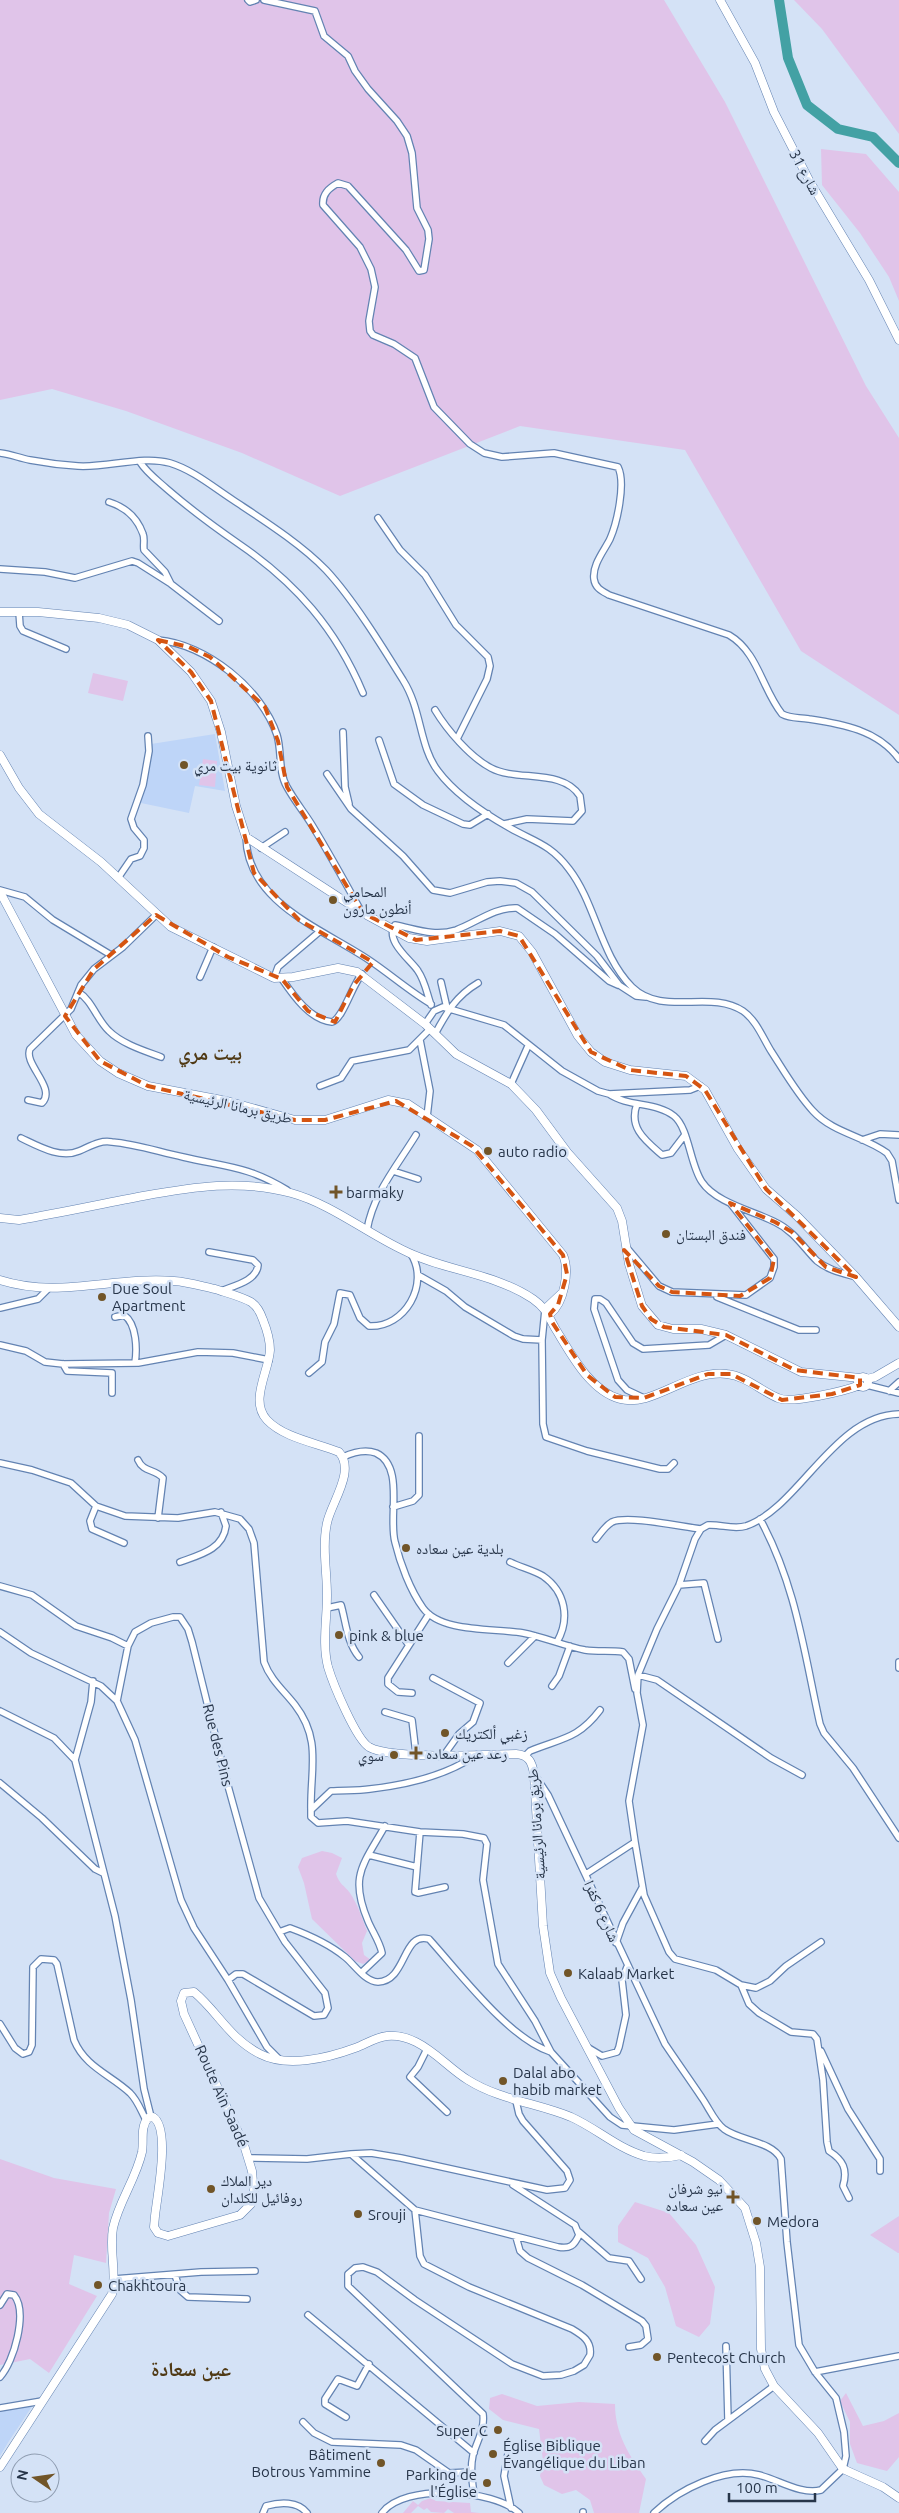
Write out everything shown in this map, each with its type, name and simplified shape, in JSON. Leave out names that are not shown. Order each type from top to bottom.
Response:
[{"type":"street","points":[[248,0],[250,2],[256,0]]},
{"type":"street","points":[[264,0],[315,12],[324,36],[348,56],[355,71],[368,89],[397,121],[407,136],[412,153],[417,208],[428,230],[429,239],[424,270],[419,271],[406,250],[348,186],[338,183],[332,187],[324,195],[323,205],[360,247],[371,268],[375,287],[369,321],[370,331],[415,358],[437,412],[470,444],[484,453],[508,458],[554,453],[618,467],[621,482],[620,498],[610,538],[600,555],[593,576],[598,588],[609,595],[729,635],[739,643],[755,664],[782,714],[793,718],[828,722],[868,733],[889,746],[899,758]]},
{"type":"street","name":"شارع 31","points":[[720,0],[755,63],[774,112],[805,173],[869,280],[899,340]]},
{"type":"street","points":[[0,453],[44,463],[78,466],[140,462],[169,463],[208,483],[326,569],[372,632],[410,692],[417,709],[432,762],[449,782],[488,814],[554,851],[571,872],[616,967],[632,986],[646,997]]},
{"type":"street","points":[[140,462],[151,475],[200,518],[276,571],[298,592],[340,644],[364,693]]},
{"type":"street","points":[[109,502],[120,505],[130,512],[144,535],[144,550],[165,572],[171,584]]},
{"type":"street","points":[[378,518],[400,550],[425,575],[456,625],[488,657],[490,666],[487,680],[457,739]]},
{"type":"street","points":[[1,568],[45,572],[76,578],[132,561],[138,562],[171,584],[219,621]]},
{"type":"street","points":[[0,612],[38,612],[115,621],[137,628],[158,640],[191,672],[211,702],[221,732],[236,806],[246,837],[247,853],[254,873],[287,909],[319,932],[368,959],[434,1007],[448,1008],[504,1025],[528,1046],[580,1083],[637,1104],[666,1111],[675,1116],[702,1182],[729,1203],[774,1259],[774,1272],[768,1281],[746,1295],[705,1294],[663,1289],[647,1274],[624,1244]]},
{"type":"street","points":[[19,612],[21,629],[66,649]]},
{"type":"street","points":[[158,640],[189,647],[210,657],[265,707],[278,741],[282,772],[287,787],[313,827],[362,913]]},
{"type":"street","points":[[435,710],[457,739],[494,770],[571,784],[580,796],[582,812],[573,821],[527,819],[504,824]]},
{"type":"street","points":[[343,732],[346,797],[350,809]]},
{"type":"street","points":[[118,878],[131,859],[140,856],[144,848],[144,840],[134,828],[131,819],[143,785],[149,751],[148,736]]},
{"type":"street","points":[[379,740],[390,778],[405,793],[463,824],[472,824],[488,814]]},
{"type":"street","points":[[0,755],[20,788],[39,814],[118,878],[156,915],[171,926],[213,947],[228,957],[274,978],[282,979],[338,968],[362,974],[430,1029],[456,1054],[511,1084],[536,1110],[567,1152],[617,1208],[622,1221],[624,1244],[642,1306],[654,1322],[664,1328],[701,1329],[726,1335],[752,1346],[795,1370],[863,1382],[899,1393]]},
{"type":"street","points":[[327,774],[350,809],[397,850],[429,887],[437,892],[450,894],[494,881],[512,882],[527,889],[597,956],[620,985]]},
{"type":"street","points":[[261,848],[285,832]]},
{"type":"street","points":[[246,837],[362,913],[409,938],[427,941],[500,931],[519,936],[532,952],[578,1036],[596,1057],[630,1070],[686,1076],[700,1086],[708,1094],[738,1149],[766,1190],[797,1216],[856,1277],[899,1327]]},
{"type":"street","points":[[0,891],[25,897],[53,920],[111,955]]},
{"type":"street","name":"طريق برمانا الرئيسية","points":[[0,891],[80,1041],[100,1061],[118,1073],[148,1086],[228,1101],[295,1120],[325,1120],[388,1100],[408,1104],[477,1150],[560,1250],[567,1269],[558,1305],[546,1313]]},
{"type":"street","points":[[430,1029],[434,1007],[419,973],[399,952],[393,930],[396,925],[423,932],[443,932],[455,930],[494,912],[517,908],[562,939],[606,978],[636,996],[670,1002],[724,1004],[744,1012],[760,1031],[811,1109],[822,1121],[883,1150],[890,1158],[899,1200]]},
{"type":"street","points":[[28,1100],[42,1103],[46,1096],[42,1081],[29,1051],[65,1016],[75,1002],[78,992],[94,969],[156,915]]},
{"type":"street","points":[[274,978],[278,967],[319,932]]},
{"type":"street","points":[[200,977],[213,947]]},
{"type":"street","points":[[609,971],[616,967]]},
{"type":"street","points":[[282,979],[308,1011],[322,1020],[332,1022],[340,1016],[352,989],[362,974]]},
{"type":"street","points":[[441,982],[448,1008]]},
{"type":"street","points":[[320,1086],[342,1078],[352,1061],[406,1050],[420,1040],[463,993],[478,983]]},
{"type":"street","points":[[78,992],[86,999],[96,1016],[112,1034],[161,1057]]},
{"type":"street","points":[[420,1040],[430,1091],[427,1117]]},
{"type":"street","points":[[511,1084],[528,1046]]},
{"type":"street","points":[[609,1094],[690,1090],[700,1086]]},
{"type":"street","points":[[637,1104],[634,1119],[638,1131],[662,1155],[671,1153],[684,1136]]},
{"type":"street","points":[[862,1140],[880,1134],[899,1135]]},
{"type":"street","points":[[367,1230],[374,1204],[416,1135]]},
{"type":"street","points":[[21,1138],[40,1147],[66,1154],[103,1141],[128,1144],[196,1160],[236,1166],[262,1175],[291,1193],[334,1211],[411,1254],[496,1281],[524,1294],[546,1313],[580,1365],[600,1389],[623,1400],[644,1398],[680,1382],[708,1374],[730,1374],[782,1400],[832,1394],[875,1377],[899,1363]]},
{"type":"street","points":[[393,1171],[418,1180]]},
{"type":"street","points":[[0,1218],[19,1220],[204,1185],[257,1186],[291,1193]]},
{"type":"street","points":[[729,1203],[792,1232],[817,1260],[826,1267],[856,1277]]},
{"type":"street","points":[[209,1252],[248,1259],[258,1265],[255,1274],[248,1280],[220,1291]]},
{"type":"street","points":[[309,1373],[322,1362],[325,1342],[335,1318],[340,1294],[345,1292],[350,1295],[360,1318],[367,1325],[380,1326],[399,1317],[406,1309],[413,1298],[418,1275],[417,1264],[411,1254]]},
{"type":"street","points":[[418,1275],[446,1291],[465,1307],[514,1336],[522,1339],[542,1340]]},
{"type":"street","points":[[0,1280],[27,1288],[48,1289],[173,1281],[220,1291],[246,1300],[257,1309],[266,1328],[269,1360],[260,1402],[266,1419],[280,1429],[340,1452],[343,1456],[363,1451],[372,1452],[383,1458],[392,1472],[394,1541],[413,1590],[429,1614],[437,1620],[458,1626],[535,1636],[590,1651],[626,1653],[630,1659],[632,1682],[637,1693]]},
{"type":"street","points":[[0,1308],[38,1298],[48,1289]]},
{"type":"street","points":[[705,1294],[749,1308],[799,1330],[816,1330]]},
{"type":"street","points":[[644,1398],[627,1390],[618,1380],[594,1309],[595,1299],[600,1299],[606,1303],[633,1343],[644,1350],[709,1345],[726,1335]]},
{"type":"street","points":[[546,1313],[542,1340],[543,1424],[546,1436],[587,1451],[660,1469],[668,1469],[674,1463]]},
{"type":"street","points":[[115,1317],[124,1315],[129,1320],[136,1348],[135,1363]]},
{"type":"street","points":[[0,1345],[26,1352],[45,1362],[62,1364],[135,1363],[198,1352],[233,1353],[269,1360]]},
{"type":"street","points":[[62,1364],[67,1371],[112,1373],[112,1393]]},
{"type":"street","points":[[889,1391],[899,1382]]},
{"type":"street","points":[[596,1539],[605,1527],[617,1521],[702,1529],[711,1525],[738,1528],[760,1519],[781,1503],[824,1455],[842,1440],[872,1421],[899,1414]]},
{"type":"street","points":[[393,1507],[413,1501],[419,1495],[419,1436]]},
{"type":"street","name":"طريق برمانا الرئيسية","points":[[343,1456],[345,1468],[343,1477],[326,1523],[327,1608],[325,1635],[328,1667],[359,1738],[365,1744],[379,1751],[444,1755],[525,1756],[530,1761],[534,1774],[540,1890],[548,1961],[555,1986],[619,2108],[631,2127],[641,2135],[681,2155],[728,2188],[745,2208],[750,2220],[760,2267],[761,2349],[766,2369],[774,2386],[818,2433],[843,2469]]},
{"type":"street","points":[[138,1460],[142,1468],[160,1474],[163,1478],[158,1518]]},
{"type":"street","points":[[0,1463],[32,1470],[71,1484],[96,1506],[124,1516],[185,1518],[221,1512],[240,1519],[252,1536],[259,1592],[264,1662],[273,1679],[302,1716],[313,1743],[311,1817],[315,1822],[341,1821],[420,1832],[480,1836],[486,1840],[484,1889],[498,1964],[535,2021],[551,2052],[610,2117],[622,2125],[631,2127],[674,2130],[718,2124],[730,2133],[768,2147],[781,2159],[787,2242],[800,2346],[815,2372],[836,2398],[841,2414],[846,2456],[843,2469],[826,2486],[816,2491],[805,2491],[753,2473],[715,2479],[688,2487],[654,2513]]},
{"type":"street","points":[[96,1506],[90,1521],[92,1529],[124,1543]]},
{"type":"street","points":[[180,1562],[206,1552],[218,1544],[226,1526],[221,1512]]},
{"type":"street","points":[[760,1519],[783,1566],[794,1602],[807,1654],[820,1724],[824,1733],[866,1787],[899,1838]]},
{"type":"street","points":[[702,1529],[695,1539],[679,1584],[650,1643],[638,1675],[637,1693],[643,1725],[629,1801],[642,1888],[672,1956],[716,1970],[741,1985],[756,1988],[762,1986],[820,1942]]},
{"type":"street","points":[[510,1562],[544,1577],[557,1593],[563,1604],[566,1619],[564,1629],[557,1642]]},
{"type":"street","points":[[679,1584],[704,1584],[718,1639]]},
{"type":"street","points":[[0,1586],[32,1595],[76,1626],[112,1638],[128,1646],[117,1702]]},
{"type":"street","points":[[374,1595],[408,1644]]},
{"type":"street","points":[[327,1608],[341,1605],[346,1631],[354,1651],[359,1657]]},
{"type":"street","points":[[412,1693],[396,1690],[388,1682],[390,1673],[429,1614]]},
{"type":"street","name":"Rue des Pins","points":[[128,1646],[135,1632],[151,1624],[176,1616],[180,1617],[186,1625],[256,1888],[264,1908],[279,1932]]},
{"type":"street","points":[[0,1632],[31,1653],[93,1681],[101,1686],[117,1702],[135,1740],[177,1891],[194,1928],[228,1980],[267,2047],[274,2056],[285,2060]]},
{"type":"street","points":[[508,1663],[535,1636]]},
{"type":"street","points":[[552,1686],[559,1676],[570,1646]]},
{"type":"street","points":[[899,1662],[899,1668]]},
{"type":"street","points":[[638,1675],[657,1680],[764,1753],[802,1775]]},
{"type":"street","points":[[433,1678],[480,1704],[473,1722],[459,1734],[444,1755]]},
{"type":"street","points":[[0,2467],[112,2294],[114,2280],[111,2243],[113,2228],[138,2167],[149,2119],[132,2000],[120,1939],[75,1760],[92,1693],[93,1681]]},
{"type":"street","points":[[92,1693],[101,1686]]},
{"type":"street","points":[[525,1756],[530,1751],[577,1734],[585,1728],[600,1710]]},
{"type":"street","points":[[0,1711],[54,1738],[75,1760]]},
{"type":"street","points":[[385,1712],[412,1720],[416,1754]]},
{"type":"street","points":[[311,1810],[331,1791],[370,1789],[436,1775],[460,1766],[476,1755]]},
{"type":"street","name":"شارع 6 كفرا","points":[[534,1774],[548,1795],[665,2044],[718,2124]]},
{"type":"street","points":[[0,1783],[42,1818],[92,1867],[103,1873]]},
{"type":"street","points":[[362,1972],[382,1953],[364,1913],[358,1889],[360,1872],[385,1826]]},
{"type":"street","points":[[420,1832],[416,1893],[446,1887]]},
{"type":"street","points":[[586,1874],[635,1842]]},
{"type":"street","points":[[369,1856],[417,1867]]},
{"type":"street","points":[[616,1943],[623,1923],[642,1888]]},
{"type":"street","points":[[228,1980],[236,1974],[243,1974],[317,2016],[325,2014],[328,2003],[325,1993],[279,1932],[288,1928],[319,1940],[345,1956],[374,1982],[385,1981],[395,1973],[413,1941],[421,1938],[428,1939],[491,2007],[536,2046],[551,2052]]},
{"type":"street","points":[[0,2024],[17,2051],[23,2054],[29,2052],[32,2045],[34,1967],[41,1959],[54,1960],[74,2040],[79,2051],[99,2071],[131,2094],[149,2119]]},
{"type":"street","points":[[587,2047],[602,2056],[617,2052],[626,2015],[622,1980],[628,1968]]},
{"type":"street","points":[[741,1985],[752,2008],[791,2032],[813,2034],[817,2039],[823,2080],[826,2142],[829,2151],[842,2159],[846,2174],[843,2186],[849,2198]]},
{"type":"street","name":"Route Aïn Saadé","points":[[149,2119],[159,2122],[162,2134],[154,2227],[158,2233],[168,2236],[244,2212],[251,2204],[254,2194],[249,2158],[227,2104],[180,2002],[182,1994],[194,1992],[223,2026],[254,2050],[269,2058],[285,2060],[334,2054],[385,2036],[410,2040],[427,2049],[469,2081],[516,2101],[572,2118],[635,2153],[656,2158],[681,2155]]},
{"type":"street","points":[[818,2047],[854,2122],[880,2159],[880,2171]]},
{"type":"street","points":[[427,2049],[418,2067],[410,2077],[447,2112]]},
{"type":"street","points":[[249,2158],[307,2159],[371,2153],[555,2191],[567,2186],[570,2180],[567,2171],[519,2114],[516,2101]]},
{"type":"street","points":[[351,2154],[415,2210],[516,2238],[567,2248],[574,2245],[579,2232]]},
{"type":"street","points":[[507,2182],[570,2221],[579,2232],[609,2258],[629,2261],[641,2279]]},
{"type":"street","points":[[415,2210],[420,2256],[424,2264],[469,2287],[572,2329],[589,2344],[590,2355],[580,2368],[561,2375],[543,2376],[512,2364],[415,2300],[377,2272],[364,2267],[351,2270],[346,2278],[348,2286],[483,2414],[483,2428],[474,2453],[470,2472],[474,2494]]},
{"type":"street","points":[[516,2238],[520,2251],[528,2258],[582,2285],[642,2321],[646,2326],[648,2339],[641,2345],[629,2347]]},
{"type":"street","points":[[114,2280],[255,2271]]},
{"type":"street","points":[[175,2275],[180,2290],[188,2298],[246,2299]]},
{"type":"street","points":[[0,2305],[7,2294],[13,2294],[19,2302],[21,2317],[11,2358],[0,2378]]},
{"type":"street","points":[[308,2315],[370,2364],[424,2414],[474,2453]]},
{"type":"street","points":[[726,2346],[728,2420]]},
{"type":"street","points":[[815,2372],[899,2356]]},
{"type":"street","points":[[346,2417],[325,2404],[325,2399],[338,2380],[344,2380],[355,2386],[358,2385],[370,2364]]},
{"type":"street","points":[[705,2441],[728,2420],[774,2386]]},
{"type":"street","points":[[0,2408],[42,2402]]},
{"type":"street","points":[[303,2422],[314,2433],[332,2442],[401,2445],[416,2450],[449,2473],[470,2472]]},
{"type":"street","points":[[509,2448],[504,2476],[511,2508]]},
{"type":"street","points":[[843,2469],[883,2487],[899,2498]]},
{"type":"street","points":[[382,2513],[399,2499],[427,2495],[474,2494],[494,2499],[518,2513]]},
{"type":"street","points":[[263,2513],[266,2506],[286,2504],[303,2507],[307,2513]]},
{"type":"highlighted area","points":[[158,640],[189,647],[210,657],[265,707],[278,741],[287,787],[363,913],[416,940],[500,931],[519,936],[591,1052],[630,1070],[686,1076],[705,1090],[766,1189],[856,1277],[826,1267],[792,1232],[775,1222],[730,1203],[774,1259],[770,1278],[740,1296],[672,1292],[659,1286],[624,1250],[642,1306],[651,1319],[664,1327],[726,1335],[795,1370],[860,1378],[860,1385],[832,1394],[782,1400],[731,1374],[708,1374],[644,1398],[615,1397],[587,1375],[552,1322],[550,1314],[558,1305],[567,1274],[563,1255],[472,1146],[396,1101],[325,1120],[295,1120],[148,1086],[100,1061],[65,1016],[94,969],[156,915],[228,957],[282,979],[308,1011],[335,1022],[353,986],[373,962],[299,920],[254,873],[211,701],[191,672]]},
{"type":"shaded area","points":[[0,0],[664,0],[725,102],[866,386],[899,438],[899,715],[801,651],[685,450],[520,426],[340,496],[242,453],[126,411],[52,389],[0,400]]},
{"type":"shaded area","points":[[794,0],[899,0],[899,134],[822,29]]},
{"type":"shaded area","points":[[821,149],[866,154],[899,192],[899,301],[889,277],[860,233],[822,185]]},
{"type":"shaded area","points":[[93,673],[128,681],[123,701],[88,693]]},
{"type":"shaded area","name":"ثانوية بيت مري","points":[[215,734],[225,791],[195,786],[189,813],[141,803],[151,744]]},
{"type":"shaded area","points":[[203,759],[217,761],[215,787],[199,785]]},
{"type":"shaded area","points":[[322,1851],[342,1858],[336,1874],[353,1898],[367,1931],[362,1943],[364,1955],[371,1960],[363,1964],[355,1961],[312,1919],[304,1883],[298,1867],[302,1858]]},
{"type":"shaded area","points":[[0,2159],[54,2178],[116,2189],[109,2213],[106,2263],[74,2255],[69,2284],[97,2296],[49,2373],[30,2359],[0,2365]]},
{"type":"shaded area","points":[[635,2202],[669,2213],[696,2245],[715,2287],[710,2324],[699,2337],[676,2326],[665,2287],[648,2258],[618,2242],[618,2226]]},
{"type":"shaded area","points":[[899,2216],[899,2253],[898,2253],[870,2235]]},
{"type":"shaded area","points":[[846,2393],[863,2426],[884,2421],[899,2413],[899,2457],[887,2471],[857,2463],[850,2444],[850,2422],[840,2401]]},
{"type":"shaded area","points":[[502,2394],[537,2406],[579,2402],[615,2404],[620,2435],[646,2479],[639,2513],[594,2513],[590,2500],[576,2490],[562,2494],[544,2485],[540,2476],[543,2461],[539,2429],[503,2420],[489,2409],[490,2398]]},
{"type":"shaded area","points":[[35,2402],[9,2441],[0,2456],[0,2409]]},
{"type":"shaded area","points":[[431,2498],[436,2501],[470,2503],[471,2512],[479,2513],[454,2513],[448,2509],[444,2513],[431,2512],[427,2508],[424,2510],[418,2506],[411,2513],[403,2513],[413,2501],[418,2505],[422,2501]]},
{"type":"waterway","points":[[779,0],[788,58],[807,105],[838,129],[873,137],[899,163]]},
{"type":"place","name":"ثانوية بيت مري","points":[[184,765]]},
{"type":"place","name":"المحامي أنطون مارون","points":[[333,900]]},
{"type":"place","name":"auto radio","points":[[488,1151]]},
{"type":"place","name":"barmaky","points":[[336,1192]]},
{"type":"place","name":"فندق البستان","points":[[666,1234]]},
{"type":"place","name":"Due Soul Apartment","points":[[102,1297]]},
{"type":"place","name":"بلدية عين سعاده","points":[[406,1548]]},
{"type":"place","name":"pink & blue","points":[[339,1635]]},
{"type":"place","name":"زغبي ألكتريك","points":[[445,1733]]},
{"type":"place","name":"رعد عين سعاده","points":[[416,1753]]},
{"type":"place","name":"سوي","points":[[394,1755]]},
{"type":"place","name":"Kalaab Market","points":[[568,1973]]},
{"type":"place","name":"Dalal abo habib market","points":[[503,2081]]},
{"type":"place","name":"دير الملاك روفائيل للكلدان","points":[[211,2189]]},
{"type":"place","name":"نيو شرفان عين سعاده","points":[[733,2197]]},
{"type":"place","name":"Srouji","points":[[358,2214]]},
{"type":"place","name":"Medora","points":[[757,2221]]},
{"type":"place","name":"Chakhtoura","points":[[98,2285]]},
{"type":"place","name":"Pentecost Church","points":[[657,2357]]},
{"type":"place","name":"Super C","points":[[498,2430]]},
{"type":"place","name":"Église Biblique Évangélique du Liban","points":[[493,2454]]},
{"type":"place","name":"Bâtiment Botrous Yammine","points":[[381,2463]]},
{"type":"place","name":"Parking de l'Église","points":[[487,2483]]},
{"type":"district","name":"بيت مري","points":[[210,1052]]},
{"type":"district","name":"عين سعادة","points":[[191,2368]]}]
